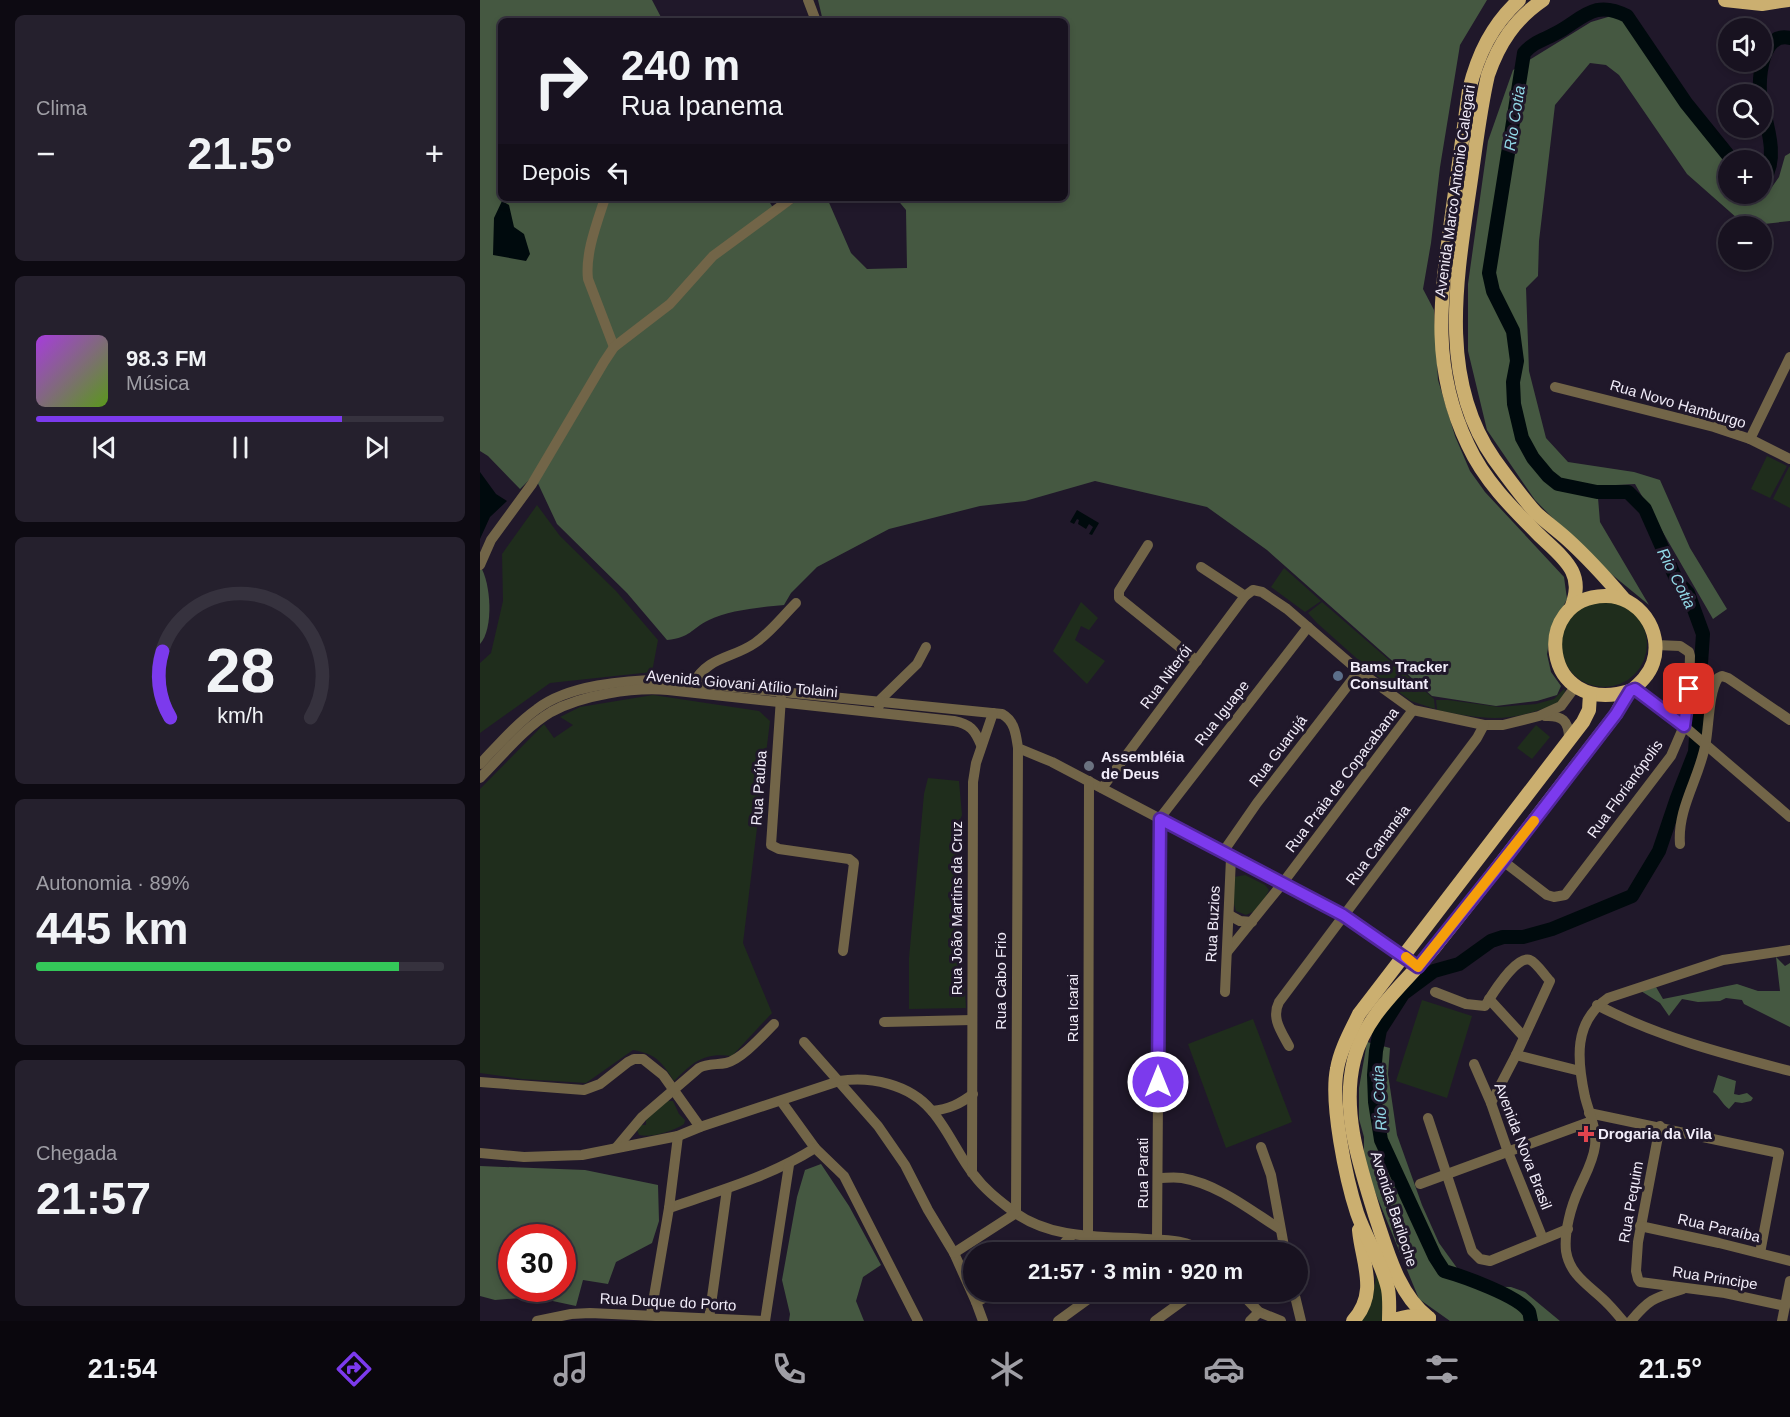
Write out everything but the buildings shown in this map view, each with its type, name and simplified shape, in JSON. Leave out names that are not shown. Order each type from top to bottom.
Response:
[{"type":"main road","name":"Avenida Marco Antonio Calegari","points":[[1519,0],[1507,11],[1483,46],[1468,90],[1443,286],[1440,318],[1441,350],[1456,417],[1468,446],[1486,477],[1512,508],[1571,569],[1576,584],[1572,606]]},
{"type":"main road","name":"Avenida Marco Antonio Calegari","points":[[1543,0],[1515,24],[1496,53],[1488,75],[1458,275],[1456,350],[1470,408],[1479,433],[1492,457],[1536,513],[1568,540],[1624,599]]},
{"type":"main road","points":[[1725,0],[1762,4],[1788,0]]},
{"type":"main road","points":[[1611,596],[1624,599],[1643,613],[1650,623],[1656,645],[1654,662],[1646,677],[1632,690],[1606,696],[1590,694],[1575,687],[1559,667],[1555,647],[1557,628],[1572,606],[1584,599],[1611,596]]},
{"type":"main road","name":"Avenida Bariloche","points":[[1432,1319],[1418,1310],[1410,1300],[1394,1266],[1360,1168],[1350,1091],[1353,1061],[1358,1044],[1366,1028],[1385,1003],[1418,967],[1503,861],[1632,690]]},
{"type":"main road","name":"Avenida Bariloche","points":[[1391,1321],[1383,1273],[1357,1213],[1337,1121],[1335,1088],[1337,1069],[1346,1041],[1359,1014],[1586,716],[1590,694]]},
{"type":"main road","points":[[1353,1321],[1365,1304],[1367,1291],[1357,1213]]},
{"type":"main road","points":[[1391,1321],[1415,1315],[1432,1319]]},
{"type":"street","points":[[808,0],[815,18]]},
{"type":"street","points":[[604,201],[587,271],[614,347]]},
{"type":"street","points":[[480,565],[491,540],[532,484],[614,347],[670,304],[713,256],[788,201]]},
{"type":"street","points":[[1750,439],[1790,357]]},
{"type":"street","name":"Rua Novo Hamburgo","points":[[1555,387],[1714,427],[1750,439],[1790,459]]},
{"type":"street","points":[[1148,544],[1118,594],[1122,601],[1197,661]]},
{"type":"street","points":[[1201,567],[1245,596]]},
{"type":"street","name":"Rua Niterói","points":[[1101,788],[1249,591],[1258,590],[1287,609],[1308,627]]},
{"type":"street","points":[[693,684],[698,673],[711,662],[754,644],[796,603]]},
{"type":"street","points":[[1308,627],[1359,671],[1413,710],[1484,725],[1512,723],[1539,716],[1561,706],[1575,687]]},
{"type":"street","name":"Rua Iguape","points":[[1160,819],[1308,627]]},
{"type":"street","name":"Rua Florianópolis","points":[[1503,861],[1547,895],[1554,897],[1565,895],[1671,756],[1688,729],[1689,652],[1680,646],[1656,645]]},
{"type":"street","points":[[879,707],[881,699],[917,664],[926,646]]},
{"type":"street","name":"Rua Guarujá","points":[[1227,855],[1257,803],[1359,671]]},
{"type":"street","points":[[1680,844],[1685,805],[1705,743],[1716,681],[1722,676],[1728,678],[1790,720]]},
{"type":"street","name":"Avenida Giovani Atílio Tolaini","points":[[480,764],[537,708],[567,694],[639,680],[693,684],[781,698]]},
{"type":"street","name":"Avenida Giovani Atílio Tolaini","points":[[480,778],[541,719],[552,712],[591,698],[635,689],[649,688],[879,707],[997,713]]},
{"type":"street","points":[[1632,690],[1688,729],[1790,817]]},
{"type":"street","name":"Rua Paúba","points":[[781,698],[771,845],[780,849],[849,859],[854,863],[843,951]]},
{"type":"street","name":"Avenida Giovani Atílio Tolaini","points":[[879,707],[965,723],[976,732],[981,745]]},
{"type":"street","name":"Rua Praia de Copacabana","points":[[1227,952],[1282,884],[1413,710]]},
{"type":"street","name":"Rua João Martins da Cruz","points":[[972,1173],[971,812],[973,782],[981,745],[989,724],[997,713]]},
{"type":"street","name":"Rua Cabo Frio","points":[[997,713],[1010,720],[1018,748],[1016,1213]]},
{"type":"street","points":[[1539,716],[1562,718],[1568,725],[1569,738]]},
{"type":"street","name":"Rua Cananeia","points":[[1289,1046],[1276,1019],[1275,1010],[1285,993],[1471,747],[1484,725]]},
{"type":"street","points":[[1018,748],[1089,781],[1343,915],[1418,967]]},
{"type":"street","name":"Rua Icarai","points":[[1088,1235],[1089,781]]},
{"type":"street","name":"Rua Parati","points":[[1157,1239],[1160,819]]},
{"type":"street","name":"Rua Buzios","points":[[1225,992],[1229,915],[1227,855]]},
{"type":"street","points":[[1229,915],[1240,921],[1252,922]]},
{"type":"street","points":[[1623,1321],[1607,1303],[1578,1278],[1566,1252],[1568,1229],[1577,1192],[1595,1144],[1578,1054],[1588,1021],[1597,1005],[1634,988],[1723,960],[1790,950]]},
{"type":"street","points":[[1435,992],[1466,1004],[1485,1006],[1516,964],[1524,959],[1531,960],[1550,983],[1491,1103]]},
{"type":"street","points":[[1490,999],[1524,1037]]},
{"type":"street","points":[[1597,1005],[1629,1022],[1666,1036],[1790,1071]]},
{"type":"street","points":[[884,1022],[972,1020]]},
{"type":"street","points":[[616,1148],[642,1117],[704,1065],[727,1063],[738,1058],[774,1024]]},
{"type":"street","points":[[804,1042],[878,1126],[905,1165],[963,1273]]},
{"type":"street","points":[[1516,1055],[1580,1071]]},
{"type":"street","points":[[480,1082],[584,1090],[600,1084],[628,1062],[638,1058],[649,1062],[663,1075],[700,1127]]},
{"type":"street","name":"Avenida Nova Brasil","points":[[1474,1064],[1543,1239]]},
{"type":"street","points":[[480,1153],[553,1158],[582,1155],[678,1136],[839,1081],[862,1079],[890,1084],[920,1099],[932,1111],[982,1185],[1016,1213],[1044,1228],[1072,1235],[1179,1242]]},
{"type":"street","points":[[932,1111],[947,1109],[962,1103],[973,1094]]},
{"type":"street","points":[[781,1101],[815,1148],[844,1176],[918,1321]]},
{"type":"street","points":[[1420,1184],[1508,1152],[1591,1117],[1660,1126],[1779,1153],[1760,1253]]},
{"type":"street","points":[[1428,1118],[1472,1251],[1477,1257],[1490,1261],[1568,1229]]},
{"type":"street","name":"Rua Pequim","points":[[1640,1281],[1636,1271],[1640,1226],[1660,1126]]},
{"type":"street","points":[[651,1314],[669,1208],[678,1136]]},
{"type":"street","points":[[1262,1147],[1271,1175],[1283,1242]]},
{"type":"street","points":[[669,1208],[789,1165],[815,1148]]},
{"type":"street","points":[[765,1321],[789,1165]]},
{"type":"street","points":[[1158,1178],[1182,1178],[1224,1193],[1280,1229]]},
{"type":"street","points":[[709,1319],[727,1189]]},
{"type":"street","points":[[954,1253],[1016,1213]]},
{"type":"street","name":"Rua Paraíba","points":[[1640,1226],[1719,1242],[1790,1261]]},
{"type":"street","points":[[1065,1242],[1072,1235]]},
{"type":"street","name":"Rua Principe","points":[[1640,1281],[1725,1293],[1785,1306]]},
{"type":"street","points":[[1782,1321],[1790,1281]]},
{"type":"street","points":[[1631,1321],[1652,1299],[1687,1288]]},
{"type":"street","points":[[976,1302],[983,1321]]},
{"type":"street","points":[[1058,1321],[1084,1302]]},
{"type":"street","points":[[1155,1321],[1181,1302]]},
{"type":"street","points":[[1250,1302],[1259,1312],[1281,1321]]},
{"type":"street","points":[[1296,1302],[1300,1321]]},
{"type":"street","points":[[1250,1321],[1259,1312]]},
{"type":"street","name":"Rua Duque do Porto","points":[[537,1321],[651,1314],[684,1318],[765,1321]]},
{"type":"green space","points":[[480,0],[652,0],[661,18],[498,18],[498,201],[769,201],[777,214],[796,201],[828,201],[851,253],[867,269],[907,268],[906,210],[898,201],[1068,201],[1068,18],[822,18],[818,0],[1487,0],[1460,45],[1423,289],[1434,310],[1438,380],[1455,436],[1470,471],[1485,492],[1564,577],[1567,599],[1551,630],[1547,654],[1551,672],[1561,686],[1557,695],[1537,701],[1496,706],[1432,696],[1267,550],[1207,507],[1095,481],[1025,501],[980,506],[889,529],[817,567],[791,593],[784,605],[726,614],[709,620],[686,635],[667,640],[627,593],[557,524],[534,475],[520,489],[488,456],[480,451]]},
{"type":"green space","points":[[1618,14],[1720,150],[1718,150],[1718,201],[1687,174],[1619,75],[1606,65],[1590,63],[1555,105],[1539,241],[1538,276],[1526,288],[1529,371],[1546,438],[1568,462],[1634,472],[1660,480],[1690,548],[1727,609],[1713,619],[1635,484],[1597,486],[1600,522],[1649,605],[1593,559],[1535,500],[1487,430],[1468,351],[1468,284],[1488,141],[1513,70],[1591,22]]},
{"type":"green space","points":[[1790,153],[1790,221],[1772,223],[1772,216],[1735,216],[1721,204],[1772,204],[1772,187],[1779,177],[1785,156]]},
{"type":"green space","points":[[1767,456],[1787,466],[1770,498],[1751,489]]},
{"type":"green space","points":[[1790,467],[1790,508],[1773,499]]},
{"type":"green space","points":[[537,505],[560,536],[616,591],[658,640],[652,672],[550,683],[480,733],[480,663],[491,653],[503,601],[502,554]]},
{"type":"green space","points":[[480,566],[489,594],[489,617],[480,644]]},
{"type":"green space","points":[[1284,568],[1321,601],[1305,612],[1271,587]]},
{"type":"green space","points":[[1604,601],[1628,608],[1640,620],[1647,644],[1640,668],[1628,680],[1604,687],[1580,680],[1568,668],[1561,644],[1568,620],[1580,608]]},
{"type":"green space","points":[[1081,602],[1098,618],[1089,630],[1081,626],[1075,640],[1105,661],[1087,684],[1053,651]]},
{"type":"green space","points":[[1322,602],[1434,699],[1435,709],[1411,701],[1372,672],[1317,623],[1308,613]]},
{"type":"green space","points":[[1565,688],[1564,700],[1531,713],[1516,716],[1487,718],[1437,710],[1436,700],[1499,707],[1536,704],[1554,699]]},
{"type":"green space","points":[[653,695],[759,711],[770,721],[743,943],[772,1013],[732,1056],[706,1057],[693,1064],[674,1081],[653,1056],[633,1050],[586,1083],[522,1079],[480,1073],[480,789],[544,724],[554,738],[573,725],[560,717],[580,707]]},
{"type":"green space","points":[[1536,725],[1550,737],[1532,759],[1517,748]]},
{"type":"green space","points":[[928,778],[959,781],[962,815],[956,829],[966,1008],[909,1009],[909,958],[924,794]]},
{"type":"green space","points":[[1245,875],[1265,885],[1269,890],[1259,909],[1246,915],[1236,911],[1233,901],[1234,877]]},
{"type":"green space","points":[[1776,957],[1785,966],[1790,963],[1790,1027],[1744,1004],[1742,1000],[1726,998],[1720,1001],[1698,1002],[1682,999],[1669,1016],[1660,1003],[1641,991],[1656,987],[1663,999],[1737,984],[1758,991],[1780,991]]},
{"type":"green space","points":[[1422,1000],[1472,1016],[1447,1098],[1396,1081]]},
{"type":"green space","points":[[1253,1019],[1292,1122],[1226,1148],[1188,1044]]},
{"type":"green space","points":[[1367,1042],[1390,1048],[1388,1074],[1397,1135],[1422,1205],[1439,1243],[1470,1286],[1511,1287],[1525,1292],[1560,1321],[1450,1321],[1419,1299],[1364,1165],[1364,1137],[1359,1119],[1359,1088]]},
{"type":"green space","points":[[1718,1075],[1736,1081],[1734,1094],[1747,1093],[1753,1098],[1751,1101],[1735,1102],[1729,1109],[1713,1092]]},
{"type":"green space","points":[[667,1101],[673,1101],[679,1114],[685,1120],[684,1124],[663,1133],[650,1136],[639,1135],[637,1130],[640,1125],[646,1125],[646,1120]]},
{"type":"green space","points":[[821,1164],[849,1206],[881,1265],[863,1277],[856,1301],[864,1321],[789,1321],[790,1314],[782,1280],[797,1197],[805,1170]]},
{"type":"green space","points":[[480,1166],[585,1170],[658,1185],[659,1221],[652,1243],[616,1262],[608,1284],[583,1280],[576,1306],[557,1302],[576,1302],[576,1224],[498,1224],[498,1300],[480,1296]]},
{"type":"green space","points":[[1377,1271],[1383,1292],[1382,1321],[1361,1321],[1372,1300]]},
{"type":"shaded area","points":[[502,201],[509,205],[514,227],[524,234],[530,254],[526,261],[493,255],[494,218]]},
{"type":"shaded area","points":[[480,472],[496,494],[507,501],[490,517],[480,539]]},
{"type":"shaded area","points":[[1077,510],[1099,523],[1092,535],[1089,534],[1093,527],[1089,524],[1086,529],[1078,524],[1077,519],[1074,524],[1070,522]]},
{"type":"waterway","name":"Rio Cotia","points":[[1531,1321],[1529,1312],[1523,1306],[1490,1287],[1444,1271],[1435,1257],[1381,1140],[1375,1102],[1374,1075],[1380,1030],[1403,994],[1434,971],[1459,964],[1491,941],[1503,937],[1523,937],[1552,929],[1632,896],[1659,851],[1695,752],[1703,634],[1688,593],[1677,581],[1645,509],[1628,492],[1597,492],[1558,484],[1533,458],[1522,438],[1514,404],[1513,382],[1517,361],[1513,331],[1493,291],[1489,273],[1524,53],[1536,43],[1591,12],[1607,9],[1627,16],[1686,103],[1724,150]]},
{"type":"waterway","name":"Rio Cotia","points":[[1760,84],[1764,57],[1768,48],[1773,41],[1790,38]]},
{"type":"waterway","name":"Rio Cotia","points":[[1770,138],[1771,150]]},
{"type":"slow traffic","points":[[1406,957],[1418,967],[1534,821]]},
{"type":"place","name":"Bams Tracker Consultant","points":[[1338,676]]},
{"type":"place","name":"Assembléia de Deus","points":[[1089,766]]},
{"type":"place","name":"Drogaria da Vila","points":[[1586,1134]]},
{"type":"route","points":[[1158,1082],[1160,819],[1343,915],[1418,967],[1616,714],[1630,691],[1635,689],[1684,726],[1689,689]]}]
